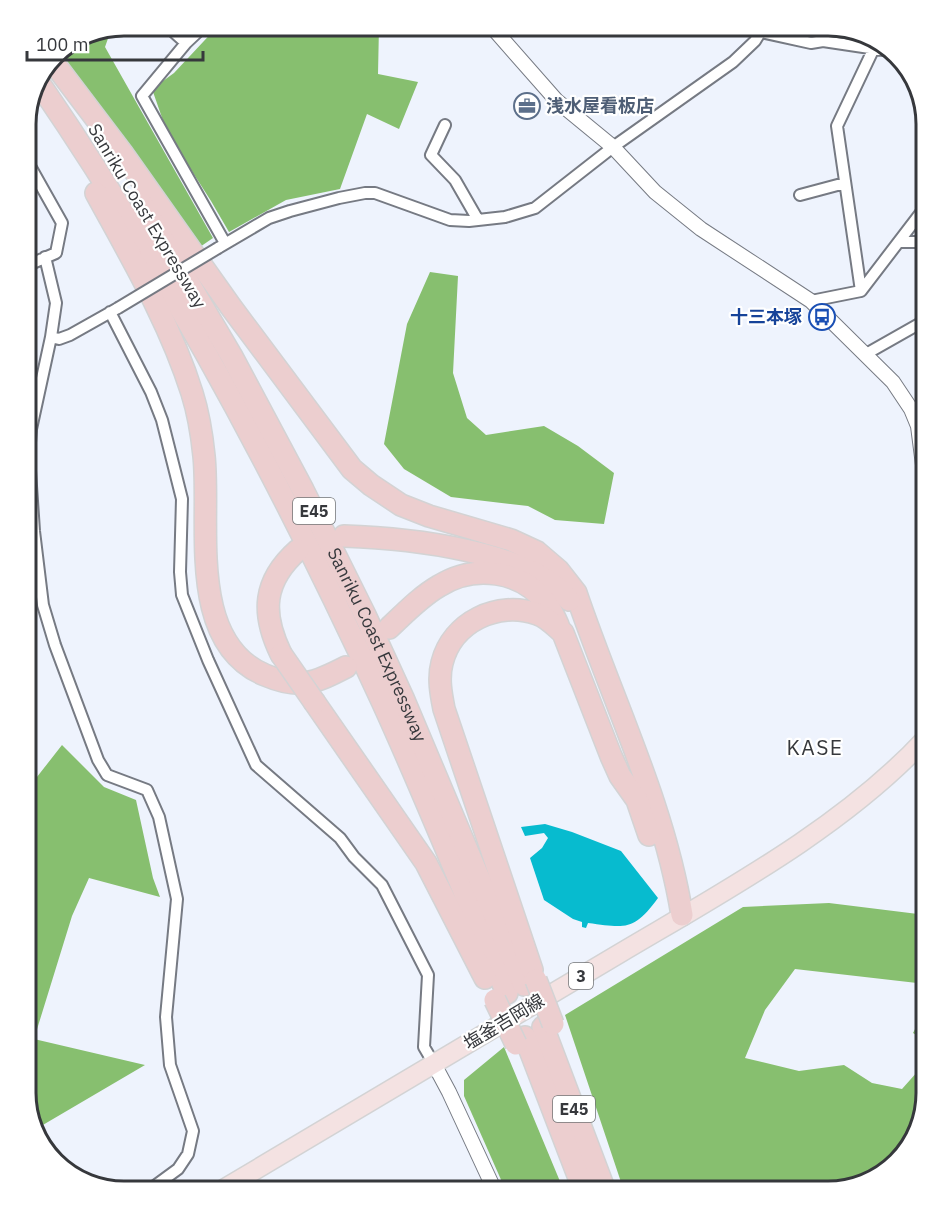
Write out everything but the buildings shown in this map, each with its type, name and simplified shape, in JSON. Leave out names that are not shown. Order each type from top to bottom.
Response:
[{"type":"highway","points":[[56,68],[122,153],[231,307],[352,469],[370,485],[401,505],[429,516],[511,540],[537,552],[558,570],[576,593],[651,796],[674,867],[682,915]]},
{"type":"highway","name":"Sanriku Coast Expressway","points":[[55,69],[156,226],[231,355],[303,490],[403,698],[516,990]]},
{"type":"highway","name":"Sanriku Coast Expressway","points":[[43,90],[139,236],[221,381],[293,517],[516,990]]},
{"type":"highway","points":[[40,97],[136,266],[174,346],[192,395],[204,455],[207,581],[213,610],[224,637],[243,662],[254,671],[272,678],[309,684],[346,666]]},
{"type":"highway","points":[[344,536],[402,540],[441,546],[524,567],[544,578],[566,596],[586,623]]},
{"type":"highway","points":[[298,550],[277,572],[268,602],[270,628],[281,654],[426,863],[475,954],[516,990],[534,1033],[543,1108],[586,1178]]},
{"type":"highway","points":[[389,628],[409,608],[439,585],[466,574],[485,572],[505,574],[525,584],[547,603],[563,633],[620,776],[637,800],[661,873],[682,915]]},
{"type":"highway","points":[[563,633],[551,622],[537,614],[513,609],[488,612],[471,622],[455,636],[442,663],[440,684],[444,709],[516,990],[534,1033],[586,1178]]},
{"type":"main road","name":"塩釜吉岡線","points":[[237,1181],[682,915],[830,822],[875,787],[916,748]]},
{"type":"street","points":[[178,36],[186,43]]},
{"type":"street","points":[[193,36],[142,96],[221,245]]},
{"type":"street","points":[[500,36],[557,101],[613,147],[655,192],[701,229],[811,301],[893,382],[916,418]]},
{"type":"street","points":[[51,337],[59,339],[114,310],[269,218],[339,198],[375,193],[450,220],[505,217],[535,208],[613,147],[733,62],[758,36]]},
{"type":"street","points":[[786,36],[811,43],[823,41],[871,48]]},
{"type":"street","points":[[861,291],[837,126],[874,49]]},
{"type":"street","points":[[445,125],[431,154],[455,180],[478,220]]},
{"type":"street","points":[[36,177],[62,223],[56,252],[36,261]]},
{"type":"street","points":[[800,195],[846,183]]},
{"type":"street","points":[[811,301],[861,291],[916,220]]},
{"type":"street","points":[[899,242],[916,242]]},
{"type":"street","points":[[36,406],[56,303],[45,257]]},
{"type":"street","points":[[114,310],[162,420],[182,499],[180,572],[182,595],[208,660],[256,765],[340,838],[354,857],[382,885],[428,975],[424,1047],[449,1092],[490,1181]]},
{"type":"street","points":[[866,354],[916,326]]},
{"type":"street","points":[[36,551],[44,605],[55,645],[98,760],[107,775],[147,790],[159,817],[177,899],[166,1017],[170,1065],[193,1131],[188,1154],[177,1169],[161,1181]]},
{"type":"green space","points":[[209,36],[379,36],[378,74],[418,82],[399,129],[367,114],[340,189],[286,200],[229,232],[167,132],[152,89],[174,73]]},
{"type":"green space","points":[[108,38],[105,47],[213,238],[197,249],[65,59],[80,48]]},
{"type":"green space","points":[[430,272],[458,276],[453,373],[467,418],[486,435],[544,426],[578,446],[614,473],[604,524],[555,520],[528,506],[451,497],[404,469],[384,444],[407,324]]},
{"type":"green space","points":[[62,745],[104,787],[136,800],[153,878],[160,897],[89,878],[72,916],[36,1033],[36,778]]},
{"type":"green space","points":[[829,903],[916,914],[916,983],[795,969],[765,1010],[745,1058],[799,1071],[844,1065],[872,1083],[902,1089],[916,1073],[914,1110],[907,1132],[886,1159],[877,1166],[851,1178],[828,1181],[621,1181],[565,1015],[743,907]]},
{"type":"green space","points":[[36,1039],[145,1065],[42,1125],[36,1093]]},
{"type":"green space","points":[[504,1047],[560,1181],[502,1181],[464,1096],[464,1080]]},
{"type":"water","points":[[545,824],[621,851],[658,898],[650,909],[628,925],[588,923],[586,928],[582,927],[582,922],[573,919],[544,900],[530,858],[542,848],[548,838],[544,833],[525,836],[521,827]]},
{"type":"place","name":"浅水屋看板店","points":[[527,106]]},
{"type":"place","name":"十三本塚","points":[[822,317]]},
{"type":"district","name":"KASE","points":[[815,748]]}]
